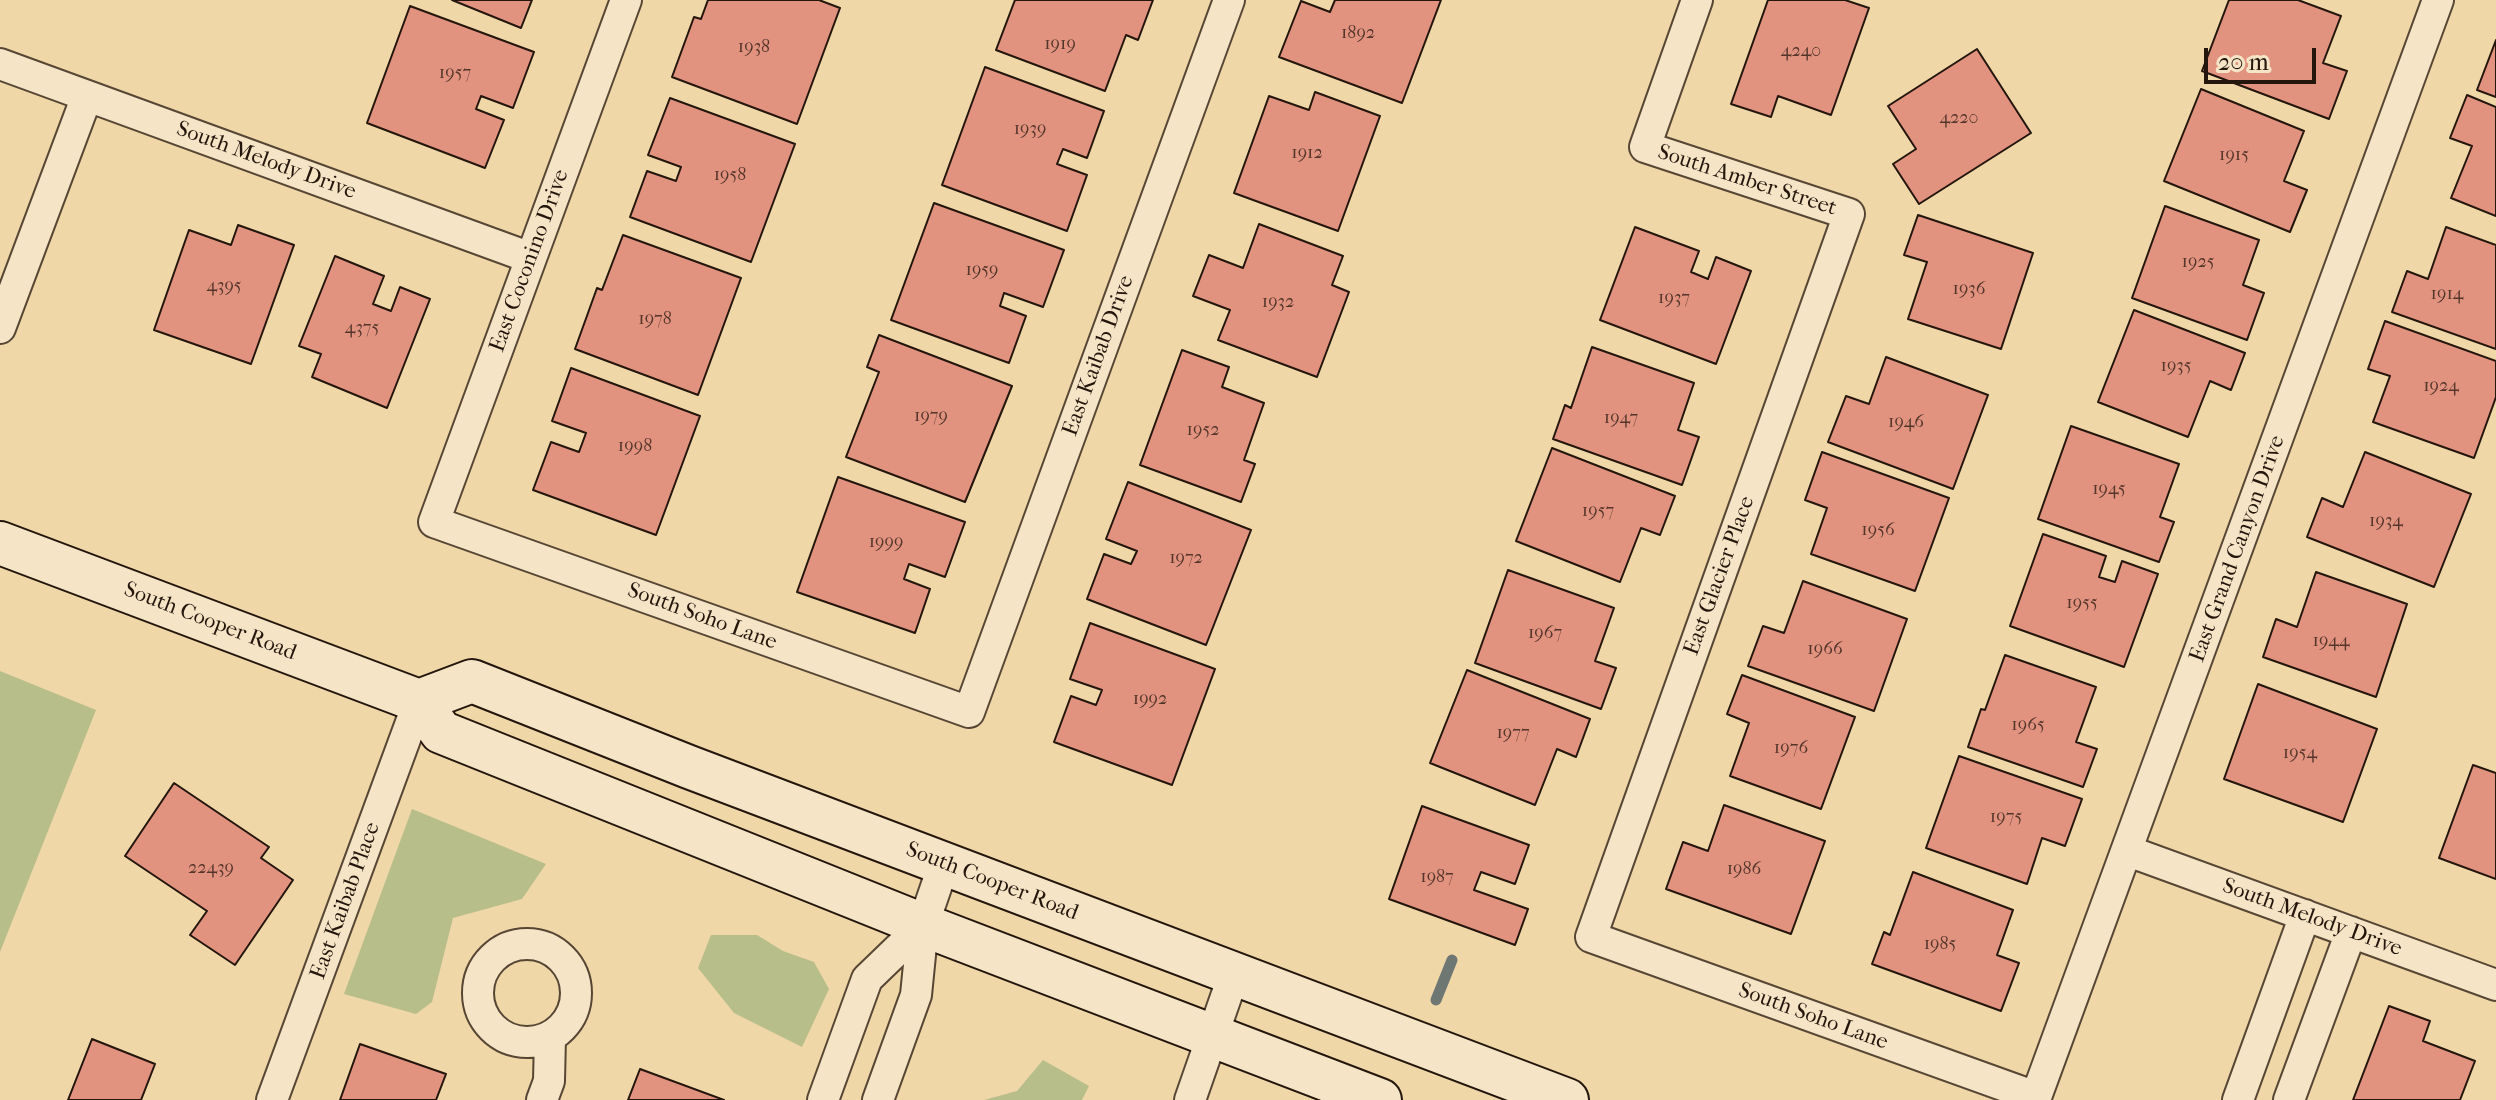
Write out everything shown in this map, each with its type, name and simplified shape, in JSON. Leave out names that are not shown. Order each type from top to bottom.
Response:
[{"type":"main road","name":"South Cooper Road","points":[[0,543],[419,701],[472,681],[1567,1100]]},
{"type":"main road","points":[[419,701],[441,732],[923,925],[1380,1100]]},
{"type":"street","name":"East Coconino Drive","points":[[434,522],[626,0]]},
{"type":"street","name":"East Kaibab Drive","points":[[969,712],[1229,0]]},
{"type":"street","name":"South Amber Street","points":[[1697,0],[1645,147],[1849,214]]},
{"type":"street","name":"East Grand Canyon Drive","points":[[2036,1097],[2438,0]]},
{"type":"street","name":"South Melody Drive","points":[[0,64],[531,258]]},
{"type":"street","points":[[0,328],[87,96]]},
{"type":"street","name":"East Glacier Place","points":[[1591,937],[1849,214]]},
{"type":"street","name":"South Soho Lane","points":[[434,522],[969,712]]},
{"type":"street","name":"East Kaibab Place","points":[[272,1100],[419,701]]},
{"type":"street","name":"South Melody Drive","points":[[2128,851],[2496,985]]},
{"type":"street","points":[[838,1059],[882,1089],[916,995],[923,925],[944,864]]},
{"type":"street","points":[[2238,1100],[2305,915]]},
{"type":"street","points":[[823,1100],[867,979],[923,925]]},
{"type":"street","points":[[2289,1100],[2351,932]]},
{"type":"street","name":"South Soho Lane","points":[[1591,937],[2036,1097]]},
{"type":"street","points":[[1190,1100],[1234,974]]},
{"type":"street","points":[[542,1100],[549,1081],[550,1037]]},
{"type":"green space","points":[[0,671],[96,710],[0,952]]},
{"type":"green space","points":[[412,809],[546,864],[522,899],[453,918],[432,1002],[416,1014],[344,994]]},
{"type":"green space","points":[[711,935],[757,935],[783,951],[814,962],[829,989],[802,1047],[734,1013],[698,968]]},
{"type":"green space","points":[[1043,1060],[1089,1086],[1082,1100],[984,1100],[1017,1091]]},
{"type":"building","points":[[452,0],[532,0],[521,28]]},
{"type":"building","points":[[708,0],[819,0],[840,8],[797,124],[672,77],[694,17],[701,19]]},
{"type":"building","points":[[1015,0],[1153,0],[1138,40],[1126,35],[1105,91],[996,50]]},
{"type":"building","points":[[1335,0],[1441,0],[1402,103],[1279,57],[1301,1],[1330,12]]},
{"type":"building","points":[[1768,0],[1845,0],[1869,8],[1831,115],[1778,96],[1771,117],[1731,104]]},
{"type":"building","points":[[2229,0],[2298,0],[2341,16],[2323,63],[2347,71],[2329,119],[2202,71]]},
{"type":"building","points":[[410,6],[534,52],[513,108],[481,96],[476,109],[504,120],[485,168],[367,123]]},
{"type":"building","points":[[2496,40],[2496,97],[2477,90]]},
{"type":"building","points":[[1977,49],[2031,133],[1919,204],[1893,164],[1916,149],[1888,106]]},
{"type":"building","points":[[985,67],[1104,111],[1087,158],[1063,149],[1057,164],[1087,175],[1067,231],[942,185]]},
{"type":"building","points":[[2201,89],[2304,131],[2284,181],[2307,190],[2290,232],[2164,181]]},
{"type":"building","points":[[1315,92],[1380,116],[1338,231],[1234,193],[1269,96],[1309,110]]},
{"type":"building","points":[[2467,95],[2496,107],[2496,216],[2451,198],[2472,146],[2450,138]]},
{"type":"building","points":[[670,98],[795,144],[751,262],[630,217],[647,171],[676,181],[681,167],[648,155]]},
{"type":"building","points":[[934,203],[1064,250],[1043,307],[1004,293],[1000,306],[1026,316],[1009,363],[891,320]]},
{"type":"building","points":[[2165,206],[2259,240],[2243,285],[2264,293],[2247,340],[2132,298]]},
{"type":"building","points":[[1918,215],[2033,253],[2001,349],[1908,319],[1927,262],[1904,255]]},
{"type":"building","points":[[1259,224],[1343,256],[1332,285],[1349,292],[1317,377],[1218,340],[1230,310],[1193,296],[1209,255],[1243,268]]},
{"type":"building","points":[[238,225],[294,245],[251,364],[154,330],[189,230],[231,245]]},
{"type":"building","points":[[1635,227],[1699,251],[1691,272],[1708,279],[1716,257],[1751,271],[1716,364],[1600,320]]},
{"type":"building","points":[[2446,227],[2496,245],[2496,349],[2392,312],[2407,271],[2428,279]]},
{"type":"building","points":[[623,235],[741,278],[698,395],[575,349],[597,288],[602,290]]},
{"type":"building","points":[[335,256],[384,276],[373,304],[391,311],[400,287],[430,299],[387,408],[312,377],[321,354],[299,346]]},
{"type":"building","points":[[2134,310],[2245,353],[2231,390],[2210,381],[2188,437],[2098,402]]},
{"type":"building","points":[[2385,321],[2496,361],[2496,397],[2474,458],[2373,422],[2390,376],[2368,369]]},
{"type":"building","points":[[879,335],[1012,386],[965,502],[846,457],[879,372],[867,367]]},
{"type":"building","points":[[1592,347],[1694,383],[1678,430],[1699,437],[1682,485],[1553,439],[1565,405],[1571,408]]},
{"type":"building","points":[[1182,350],[1229,367],[1222,387],[1264,403],[1244,460],[1255,464],[1241,502],[1140,465]]},
{"type":"building","points":[[1886,357],[1988,395],[1953,489],[1828,442],[1846,396],[1869,404]]},
{"type":"building","points":[[571,368],[700,416],[656,535],[533,490],[551,442],[579,452],[586,433],[552,421]]},
{"type":"building","points":[[2071,426],[2179,464],[2160,517],[2174,522],[2159,562],[2038,519]]},
{"type":"building","points":[[1552,448],[1675,496],[1660,535],[1641,528],[1620,582],[1516,541]]},
{"type":"building","points":[[1822,452],[1949,498],[1915,591],[1811,554],[1827,508],[1805,500]]},
{"type":"building","points":[[2365,452],[2471,494],[2434,587],[2307,537],[2322,498],[2343,507]]},
{"type":"building","points":[[838,477],[965,522],[945,577],[909,564],[904,579],[930,589],[915,633],[797,592]]},
{"type":"building","points":[[1128,482],[1251,530],[1206,645],[1087,599],[1104,554],[1131,564],[1137,551],[1106,539]]},
{"type":"building","points":[[2043,534],[2106,556],[2099,577],[2115,582],[2122,561],[2158,574],[2124,667],[2010,626]]},
{"type":"building","points":[[1508,570],[1614,608],[1595,661],[1616,668],[1601,709],[1475,663]]},
{"type":"building","points":[[2316,572],[2407,604],[2376,697],[2263,657],[2276,619],[2297,627]]},
{"type":"building","points":[[1803,581],[1907,619],[1874,711],[1748,666],[1763,626],[1784,633]]},
{"type":"building","points":[[1090,623],[1215,669],[1172,785],[1054,742],[1071,696],[1096,705],[1102,690],[1070,679]]},
{"type":"building","points":[[2005,655],[2096,687],[2076,742],[2097,749],[2083,787],[1968,747]]},
{"type":"building","points":[[1467,670],[1590,719],[1576,757],[1557,749],[1535,805],[1430,763]]},
{"type":"building","points":[[1742,675],[1855,717],[1821,809],[1730,776],[1749,723],[1727,714]]},
{"type":"building","points":[[2258,684],[2377,729],[2343,822],[2224,779]]},
{"type":"building","points":[[1959,756],[2082,799],[2065,846],[2042,838],[2027,884],[1926,848]]},
{"type":"building","points":[[2473,765],[2496,773],[2496,879],[2439,858]]},
{"type":"building","points":[[174,783],[269,847],[261,858],[293,880],[235,965],[190,935],[207,911],[125,856]]},
{"type":"building","points":[[1724,805],[1825,841],[1791,934],[1666,889],[1683,842],[1708,851]]},
{"type":"building","points":[[1422,806],[1529,845],[1515,884],[1481,872],[1474,890],[1528,909],[1515,945],[1389,899]]},
{"type":"building","points":[[1913,872],[2013,910],[1997,955],[2019,963],[2001,1011],[1872,964],[1884,932],[1890,935]]},
{"type":"building","points":[[2389,1006],[2430,1021],[2423,1041],[2475,1061],[2460,1100],[2353,1100]]},
{"type":"building","points":[[92,1039],[155,1064],[141,1100],[68,1100]]},
{"type":"building","points":[[360,1044],[446,1074],[436,1100],[340,1100]]},
{"type":"building","points":[[640,1069],[724,1100],[628,1100]]},
{"type":"waterway","points":[[1436,1000],[1452,960]]}]
